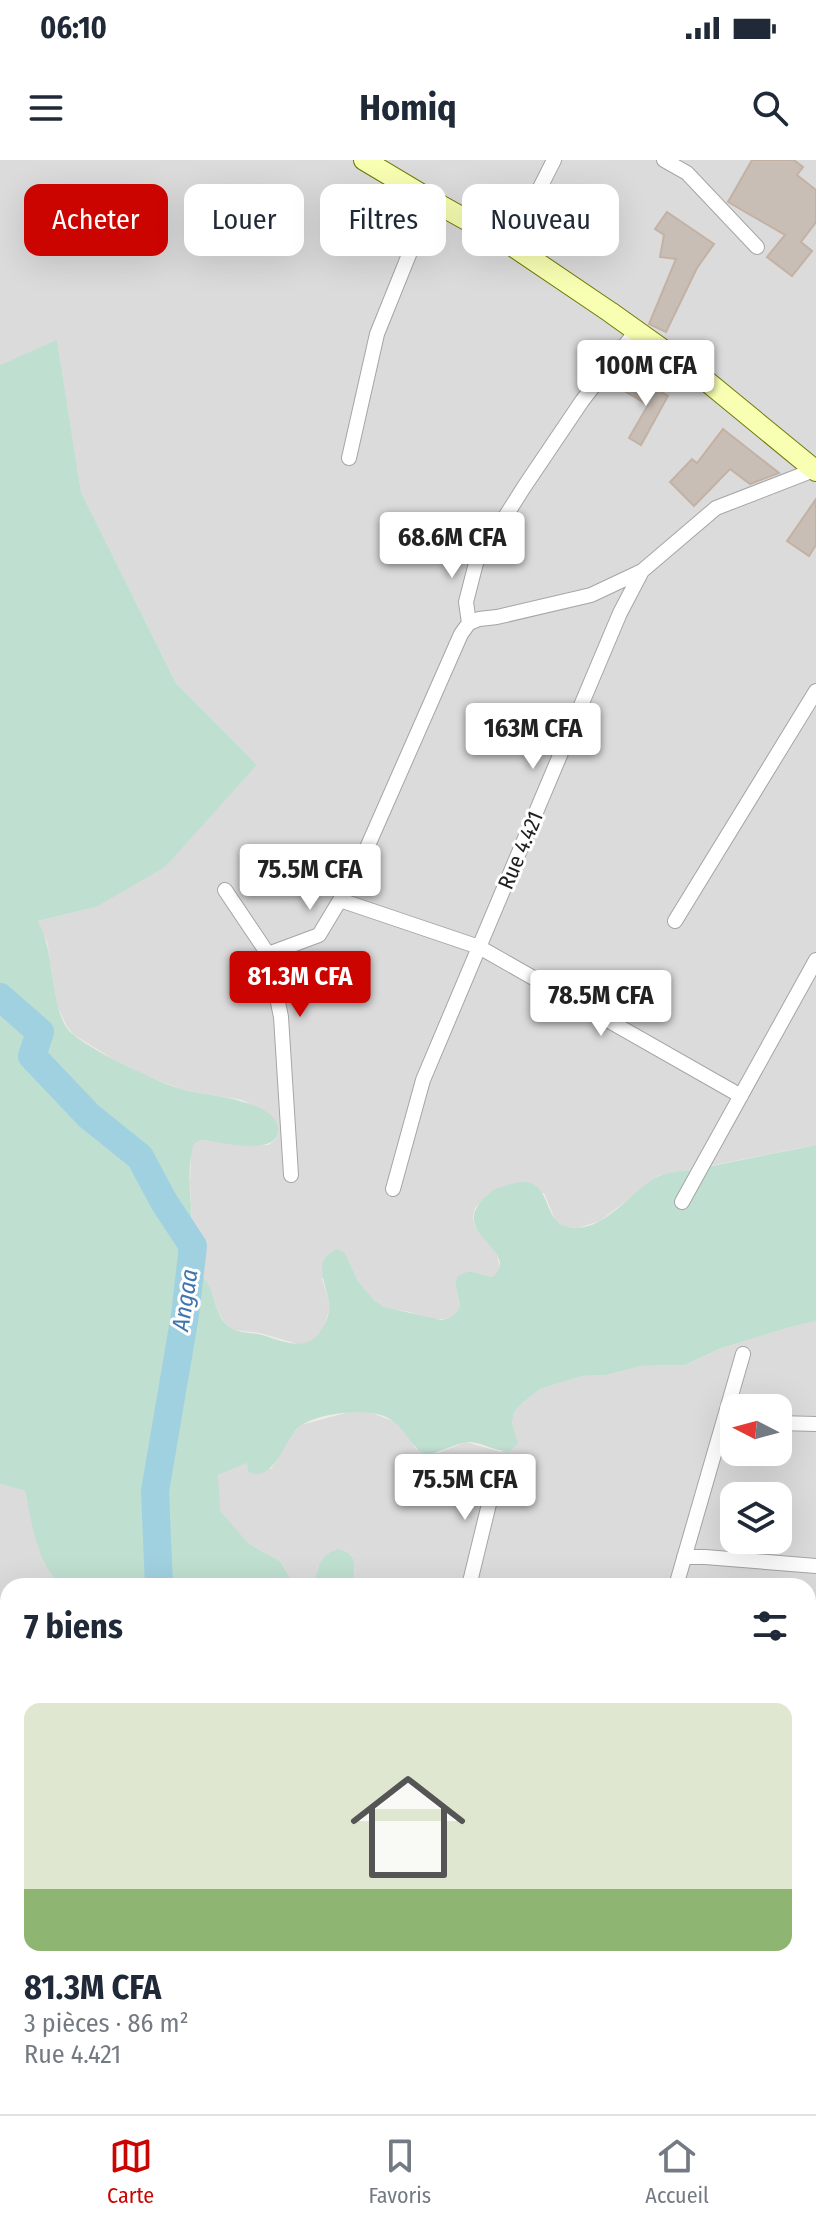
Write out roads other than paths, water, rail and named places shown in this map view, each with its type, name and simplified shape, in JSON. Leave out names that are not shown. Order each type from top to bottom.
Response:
[{"type":"street","points":[[364,160],[404,184]]},
{"type":"street","points":[[542,184],[554,160]]},
{"type":"street","points":[[664,160],[687,173],[757,247]]},
{"type":"street","points":[[349,458],[377,334],[408,256]]},
{"type":"street","points":[[527,256],[704,379],[815,470]]},
{"type":"street","points":[[469,623],[466,602],[476,563],[582,401],[636,331]]},
{"type":"street","name":"Rue 4.421","points":[[393,1189],[423,1080],[620,613],[642,571],[716,508],[815,470]]},
{"type":"street","points":[[268,954],[319,935],[355,875],[461,634],[469,623],[591,595],[642,571]]},
{"type":"street","points":[[675,921],[816,691]]},
{"type":"street","points":[[225,890],[268,954],[281,1017],[291,1175]]},
{"type":"street","points":[[340,900],[479,947],[741,1096]]},
{"type":"street","points":[[682,1202],[816,960]]},
{"type":"street","points":[[735,1394],[743,1354]]},
{"type":"street","points":[[792,1423],[816,1424]]},
{"type":"street","points":[[678,1578],[720,1451]]},
{"type":"street","points":[[471,1578],[498,1467]]},
{"type":"street","points":[[684,1557],[816,1566]]},
{"type":"waterway","name":"Angaa","points":[[0,997],[40,1032],[32,1056],[89,1116],[140,1157],[164,1202],[193,1246],[185,1315],[155,1491],[159,1578]]}]
